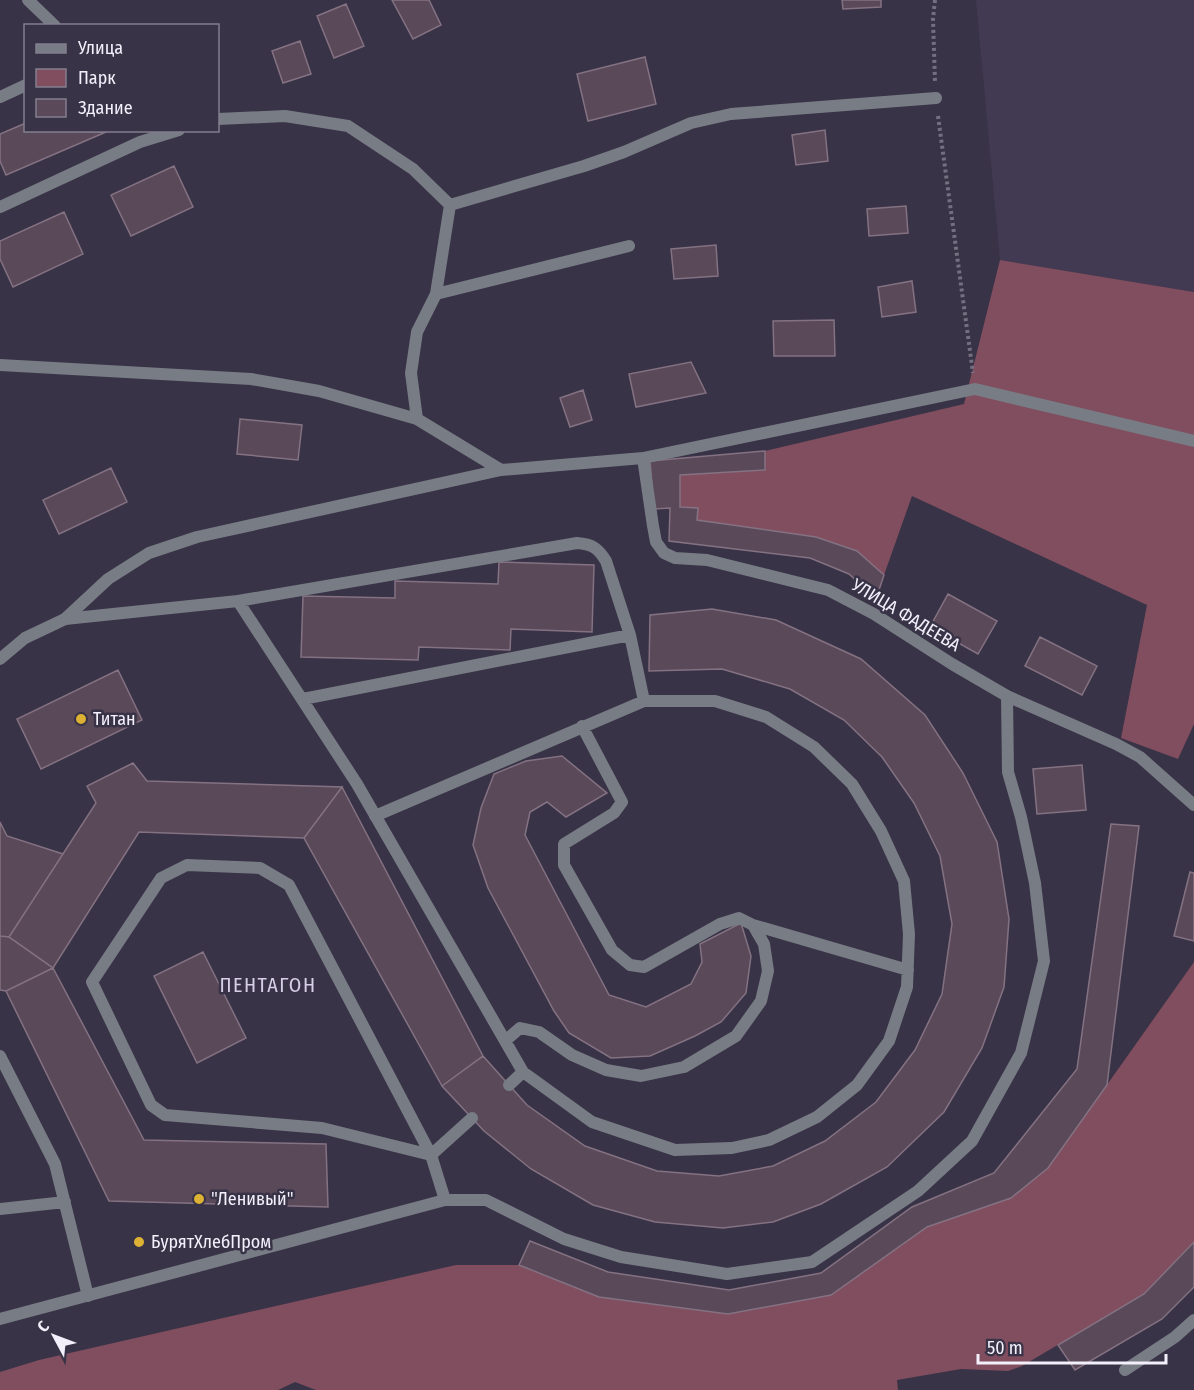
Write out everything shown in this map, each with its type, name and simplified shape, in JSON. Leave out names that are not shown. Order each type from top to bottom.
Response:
[{"type":"street","points":[[27,0],[53,24]]},
{"type":"street","points":[[0,97],[24,87]]},
{"type":"street","points":[[450,205],[584,166],[701,120],[731,114],[936,98]]},
{"type":"street","points":[[219,119],[285,116],[348,126],[413,169],[450,205]]},
{"type":"street","points":[[0,206],[140,142],[169,132]]},
{"type":"street","points":[[417,419],[411,373],[417,332],[436,294],[450,205]]},
{"type":"street","points":[[436,294],[629,246]]},
{"type":"street","points":[[0,365],[251,379],[319,391],[417,419],[501,470]]},
{"type":"street","points":[[0,659],[25,638],[65,619],[108,579],[149,553],[197,537],[501,470],[643,458],[975,389],[1194,441]]},
{"type":"street","name":"УЛИЦА ФАДЕЕВА","points":[[643,458],[654,534],[664,554],[675,558],[707,560],[828,590],[874,614],[1007,696],[1140,757],[1194,804]]},
{"type":"street","points":[[65,619],[238,601],[577,543],[589,544],[599,550],[606,561],[630,635],[644,701]]},
{"type":"street","points":[[238,601],[303,699],[375,816],[523,1072],[592,1122],[675,1150],[732,1148],[769,1140],[817,1117],[857,1085],[889,1041],[907,987],[909,934],[904,881],[880,831],[852,784],[814,747],[766,717],[715,701],[644,701],[375,816]]},
{"type":"street","points":[[303,699],[630,635]]},
{"type":"street","points":[[0,1319],[445,1200],[486,1200],[564,1239],[621,1257],[728,1274],[812,1262],[918,1191],[972,1141],[1021,1053],[1044,961],[1035,883],[1021,817],[1008,772],[1007,696]]},
{"type":"street","points":[[582,726],[622,802],[614,813],[564,844],[564,865],[612,950],[630,965],[644,967],[720,924],[739,918],[753,925],[908,970]]},
{"type":"street","points":[[431,1155],[322,1128],[165,1115],[151,1105],[92,982],[161,878],[187,865],[260,868],[289,885],[431,1155],[445,1200]]},
{"type":"street","points":[[505,1041],[520,1028],[539,1032],[572,1055],[606,1070],[641,1076],[684,1067],[736,1036],[761,1001],[768,971],[764,944],[753,925]]},
{"type":"street","points":[[0,1056],[55,1164],[88,1296]]},
{"type":"street","points":[[509,1085],[523,1072]]},
{"type":"street","points":[[431,1155],[472,1119]]},
{"type":"street","points":[[0,1209],[65,1202]]},
{"type":"street","points":[[1125,1370],[1175,1337],[1194,1320]]},
{"type":"path","points":[[935,0],[933,19],[936,98],[975,389]]},
{"type":"shaded area","points":[[976,0],[1194,0],[1194,292],[1000,260]]},
{"type":"green space","points":[[1000,260],[1194,292],[1194,724],[1178,759],[1121,738],[1147,605],[912,496],[884,575],[857,551],[816,537],[697,520],[697,508],[680,507],[680,475],[765,470],[765,451],[964,404]]},
{"type":"green space","points":[[1194,962],[1194,1242],[1144,1294],[1022,1366],[1008,1371],[961,1369],[897,1380],[898,1390],[316,1390],[295,1382],[278,1390],[0,1390],[0,1372],[39,1360],[456,1265],[519,1265],[599,1297],[728,1314],[831,1295],[927,1227],[1011,1198],[1048,1168]]},
{"type":"building","points":[[392,0],[429,0],[441,25],[413,39]]},
{"type":"building","points":[[842,0],[881,0],[881,7],[843,9]]},
{"type":"building","points":[[346,4],[364,46],[334,58],[317,16]]},
{"type":"building","points":[[300,41],[311,74],[283,83],[272,51]]},
{"type":"building","points":[[645,57],[656,104],[588,121],[577,74]]},
{"type":"building","points":[[24,124],[24,132],[106,132],[6,175],[0,161],[0,134]]},
{"type":"building","points":[[825,130],[828,161],[796,165],[792,135]]},
{"type":"building","points":[[174,166],[193,207],[131,236],[111,195]]},
{"type":"building","points":[[906,206],[908,233],[869,236],[867,209]]},
{"type":"building","points":[[64,212],[83,254],[13,287],[0,259],[0,241]]},
{"type":"building","points":[[716,245],[718,276],[674,279],[671,249]]},
{"type":"building","points":[[912,281],[916,312],[882,317],[878,287]]},
{"type":"building","points":[[834,320],[835,356],[774,356],[773,321]]},
{"type":"building","points":[[691,362],[706,393],[636,407],[629,374]]},
{"type":"building","points":[[583,390],[592,420],[570,427],[560,398]]},
{"type":"building","points":[[240,419],[302,425],[298,460],[237,454]]},
{"type":"building","points":[[765,451],[765,470],[680,475],[680,507],[698,508],[697,520],[816,537],[857,551],[884,575],[876,599],[849,574],[810,558],[669,541],[670,508],[654,509],[650,461]]},
{"type":"building","points":[[111,468],[127,502],[59,534],[43,500]]},
{"type":"building","points":[[499,562],[594,565],[592,632],[511,629],[510,650],[419,647],[418,660],[301,657],[303,596],[395,598],[395,581],[498,584]]},
{"type":"building","points":[[948,594],[997,621],[978,654],[930,627]]},
{"type":"building","points":[[712,609],[776,620],[861,659],[925,715],[963,773],[997,842],[1009,919],[1004,987],[982,1048],[944,1112],[887,1167],[821,1204],[773,1222],[723,1228],[655,1222],[593,1205],[531,1169],[484,1131],[442,1086],[483,1056],[527,1105],[585,1146],[657,1171],[719,1176],[773,1166],[825,1141],[876,1102],[915,1050],[942,994],[952,924],[940,856],[914,803],[882,757],[844,720],[790,689],[722,669],[649,671],[650,615]]},
{"type":"building","points":[[1040,637],[1097,666],[1082,695],[1025,666]]},
{"type":"building","points":[[118,670],[142,720],[41,769],[17,719]]},
{"type":"building","points":[[562,756],[607,793],[566,817],[547,802],[530,812],[525,835],[609,995],[646,1007],[691,984],[702,962],[700,944],[741,923],[751,956],[746,993],[721,1022],[650,1056],[611,1058],[569,1033],[554,1011],[488,888],[473,845],[481,808],[494,774],[526,761]]},
{"type":"building","points":[[133,763],[147,781],[342,787],[304,838],[139,832],[53,968],[9,937],[96,803],[87,786]]},
{"type":"building","points":[[1082,765],[1086,810],[1037,814],[1033,769]]},
{"type":"building","points":[[342,787],[483,1056],[442,1086],[304,838]]},
{"type":"building","points":[[0,822],[7,836],[63,854],[9,937],[0,936]]},
{"type":"building","points":[[1111,824],[1139,826],[1107,1085],[1048,1168],[1011,1198],[927,1227],[831,1295],[728,1314],[599,1297],[519,1265],[530,1241],[608,1272],[729,1290],[821,1273],[912,1207],[994,1173],[1077,1069]]},
{"type":"building","points":[[1190,872],[1194,873],[1194,941],[1174,936]]},
{"type":"building","points":[[0,936],[9,937],[53,968],[6,991],[0,990]]},
{"type":"building","points":[[203,952],[246,1038],[197,1063],[154,976]]},
{"type":"building","points":[[53,968],[144,1140],[326,1144],[328,1207],[109,1201],[6,991]]},
{"type":"building","points":[[1194,1242],[1194,1287],[1162,1319],[1075,1370],[1058,1345],[1144,1294]]},
{"type":"place","name":"Титан","points":[[81,719]]},
{"type":"place","name":"\"Ленивый\"","points":[[199,1199]]},
{"type":"place","name":"БурятХлебПром","points":[[139,1242]]},
{"type":"district","name":"ПЕНТАГОН","points":[[268,985]]}]
